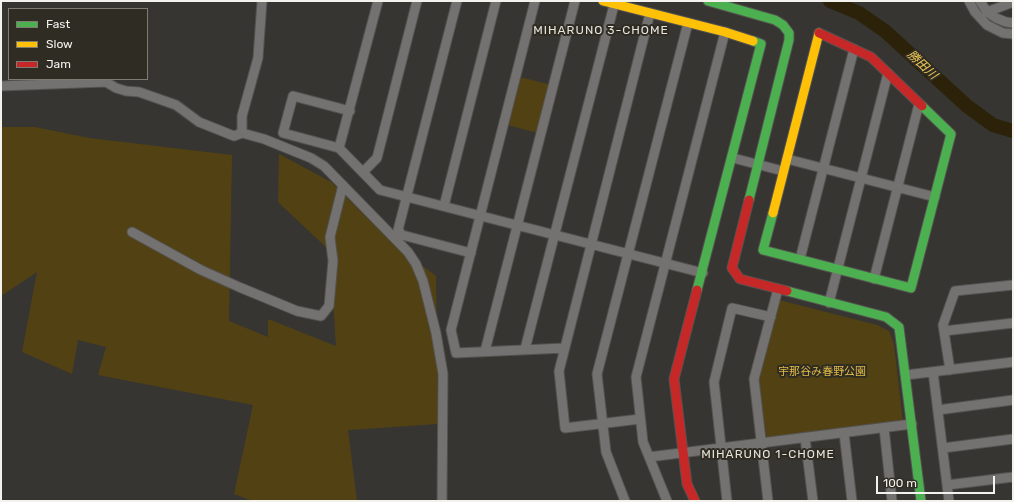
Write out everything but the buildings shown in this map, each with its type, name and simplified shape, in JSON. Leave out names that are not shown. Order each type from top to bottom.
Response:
[{"type":"street","points":[[242,132],[242,116],[258,58],[262,1]]},
{"type":"street","points":[[339,148],[378,1]]},
{"type":"street","points":[[363,172],[377,158],[417,1]]},
{"type":"street","points":[[456,1],[398,230],[402,235],[471,252]]},
{"type":"street","points":[[444,206],[496,1]]},
{"type":"street","points":[[535,1],[451,330],[456,353],[565,348]]},
{"type":"street","points":[[485,351],[575,1]]},
{"type":"street","points":[[603,1],[614,2],[650,13],[725,32],[761,44],[703,273],[674,379],[687,484],[695,501]]},
{"type":"street","points":[[708,1],[775,20],[783,25],[789,33],[789,40],[732,268],[740,280],[873,314],[894,322],[899,327],[921,501]]},
{"type":"street","points":[[969,1],[975,12],[987,25],[1003,33],[1013,34]]},
{"type":"street","points":[[980,1],[987,12],[996,18],[1013,23]]},
{"type":"street","points":[[525,349],[614,2]]},
{"type":"street","points":[[987,12],[1013,2]]},
{"type":"street","points":[[640,419],[565,428],[558,371],[592,244],[650,13]]},
{"type":"street","points":[[625,501],[606,452],[597,374],[688,23]]},
{"type":"street","points":[[667,501],[643,442],[636,377],[725,32]]},
{"type":"street","points":[[819,33],[854,49],[871,56],[951,134],[911,288],[763,250],[819,33]]},
{"type":"street","points":[[800,259],[854,49]]},
{"type":"street","points":[[829,303],[888,73]]},
{"type":"street","points":[[1,86],[106,82],[116,88],[126,91],[139,92],[176,105],[199,122],[234,136],[242,132],[264,139],[311,158],[324,166],[408,252],[416,264],[423,281],[436,333],[443,374],[442,501]]},
{"type":"street","points":[[350,111],[293,96],[283,134],[339,148],[380,190],[703,273]]},
{"type":"street","points":[[874,278],[919,104]]},
{"type":"street","points":[[732,158],[783,171]]},
{"type":"street","points":[[787,159],[934,197]]},
{"type":"street","points":[[132,232],[220,279],[297,311],[321,316],[329,306],[333,261],[330,237],[343,185]]},
{"type":"street","points":[[950,370],[943,325],[955,291],[1013,284]]},
{"type":"street","points":[[768,501],[754,379],[778,289]]},
{"type":"street","points":[[727,501],[714,382],[732,308],[771,317]]},
{"type":"street","points":[[944,331],[1013,323]]},
{"type":"street","points":[[906,375],[1013,362]]},
{"type":"street","points":[[933,372],[949,501]]},
{"type":"street","points":[[938,410],[1013,400]]},
{"type":"street","points":[[649,457],[912,424]]},
{"type":"street","points":[[884,428],[892,501]]},
{"type":"street","points":[[844,433],[852,501]]},
{"type":"street","points":[[805,438],[813,501]]},
{"type":"street","points":[[943,448],[1013,439]]},
{"type":"street","points":[[947,485],[1013,477]]},
{"type":"green space","points":[[520,77],[551,85],[538,133],[507,125]]},
{"type":"green space","points":[[35,127],[89,138],[232,155],[229,321],[268,337],[268,319],[336,346],[330,251],[278,202],[279,154],[331,182],[392,243],[436,276],[438,424],[348,430],[357,501],[253,501],[234,494],[253,405],[98,375],[106,347],[78,340],[72,374],[22,352],[37,272],[1,296],[1,128]]},
{"type":"green space","name":"宇那谷み春野公園","points":[[779,300],[877,325],[889,331],[894,344],[903,423],[767,439],[758,380]]},
{"type":"waterway","name":"勝田川","points":[[830,1],[859,13],[885,31],[967,106],[993,125],[1013,131]]},
{"type":"traffic: fast","points":[[708,1],[775,20],[783,25],[789,33],[789,40],[749,200]]},
{"type":"traffic: fast","points":[[697,290],[761,44],[753,41]]},
{"type":"traffic: fast","points":[[773,213],[763,250],[911,288],[951,134],[922,106]]},
{"type":"traffic: fast","points":[[787,291],[886,317],[899,327],[921,501]]},
{"type":"traffic: slow","points":[[603,1],[725,32],[753,41]]},
{"type":"traffic: slow","points":[[773,213],[819,33]]},
{"type":"traffic: jam","points":[[819,33],[871,57],[922,106]]},
{"type":"traffic: jam","points":[[749,200],[732,268],[740,279],[787,291]]},
{"type":"traffic: jam","points":[[695,501],[687,484],[674,379],[697,290]]},
{"type":"district","name":"MIHARUNO 3-CHOME","points":[[601,31]]},
{"type":"district","name":"MIHARUNO 1-CHOME","points":[[768,455]]}]
